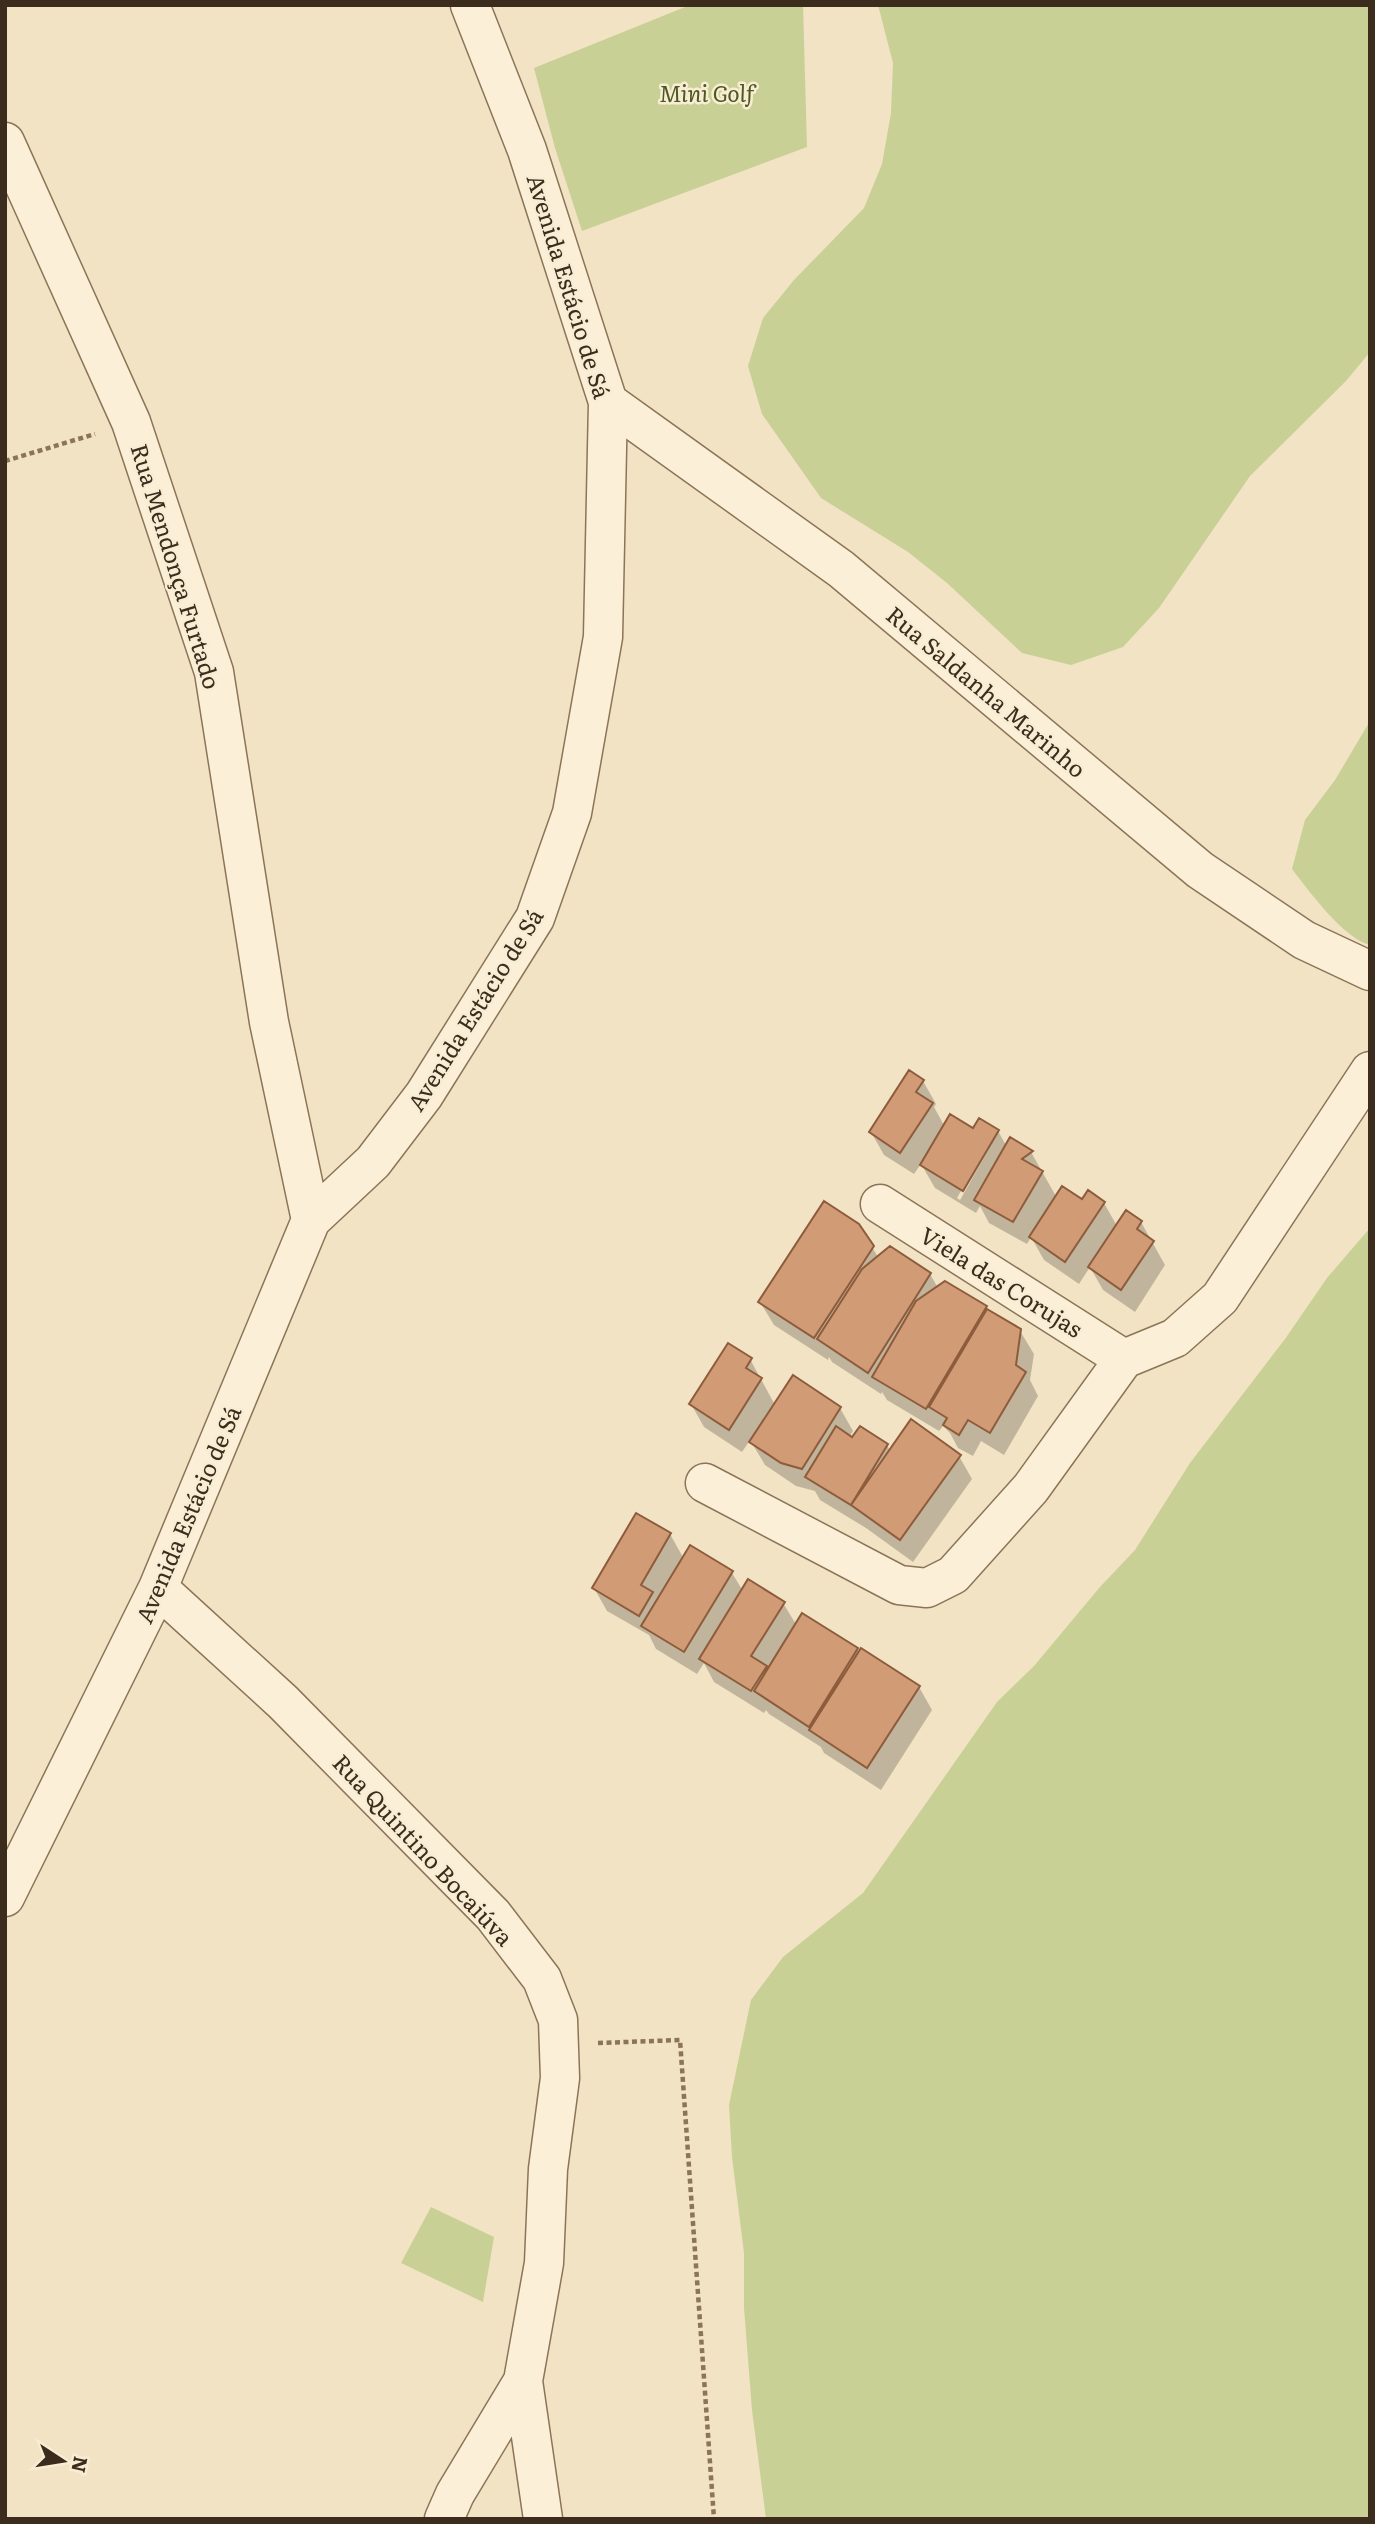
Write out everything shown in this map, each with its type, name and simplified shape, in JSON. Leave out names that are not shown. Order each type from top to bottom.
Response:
[{"type":"street","name":"Avenida Estácio de Sá","points":[[5,1897],[158,1588],[311,1220],[373,1162],[424,1095],[535,918],[572,813],[603,637],[608,402],[527,150],[470,5]]},
{"type":"street","name":"Rua Mendonça Furtado","points":[[5,142],[131,422],[214,672],[269,1022],[311,1220]]},
{"type":"street","name":"Rua Saldanha Marinho","points":[[608,402],[841,569],[1200,870],[1304,940],[1370,971]]},
{"type":"street","points":[[705,1483],[899,1585],[928,1588],[953,1575],[1031,1488],[1124,1359],[1175,1338],[1220,1298],[1370,1072]]},
{"type":"street","name":"Viela das Corujas","points":[[880,1204],[1124,1359]]},
{"type":"street","name":"Rua Quintino Bocaiúva","points":[[158,1588],[283,1702],[493,1915],[541,1979],[558,2020],[560,2078],[548,2169],[544,2263],[523,2381],[544,2519]]},
{"type":"street","name":"Rua Quintino Bocaiúva","points":[[444,2519],[454,2494],[523,2381]]},
{"type":"path","points":[[5,461],[131,422]]},
{"type":"path","points":[[559,2045],[680,2040],[714,2519]]},
{"type":"green space","name":"Mini Golf","points":[[690,5],[803,5],[807,147],[582,231],[555,148],[534,68]]},
{"type":"green space","points":[[878,5],[1370,5],[1370,352],[1346,381],[1250,476],[1159,608],[1123,647],[1071,665],[1022,653],[947,583],[908,552],[821,498],[762,414],[748,366],[763,318],[794,280],[864,208],[882,164],[891,113],[893,63]]},
{"type":"green space","points":[[1370,721],[1370,945],[1360,941],[1338,924],[1292,869],[1305,820],[1335,780]]},
{"type":"green space","points":[[1370,1228],[1370,2519],[766,2519],[752,2410],[744,2308],[744,2253],[732,2157],[729,2105],[751,2000],[783,1957],[863,1893],[997,1702],[1034,1666],[1100,1587],[1135,1550],[1190,1463],[1285,1339],[1327,1278]]},
{"type":"green space","points":[[431,2207],[494,2237],[483,2302],[401,2263]]},
{"type":"building","points":[[909,1070],[924,1080],[916,1092],[933,1103],[900,1153],[869,1132]]},
{"type":"building","points":[[950,1114],[973,1128],[979,1118],[999,1130],[963,1191],[920,1165]]},
{"type":"building","points":[[1010,1137],[1033,1151],[1022,1159],[1043,1171],[1013,1222],[974,1200]]},
{"type":"building","points":[[1062,1186],[1082,1199],[1088,1190],[1105,1202],[1065,1262],[1029,1237]]},
{"type":"building","points":[[824,1201],[859,1224],[874,1246],[814,1338],[758,1302]]},
{"type":"building","points":[[1126,1210],[1142,1221],[1137,1229],[1154,1241],[1121,1290],[1088,1267]]},
{"type":"building","points":[[890,1246],[931,1273],[868,1373],[817,1339],[862,1269]]},
{"type":"building","points":[[945,1281],[987,1306],[926,1409],[872,1377],[916,1301]]},
{"type":"building","points":[[987,1309],[1021,1329],[1016,1365],[1026,1372],[990,1433],[968,1420],[959,1435],[943,1425],[947,1418],[929,1407]]},
{"type":"building","points":[[728,1343],[752,1358],[746,1368],[762,1378],[729,1430],[689,1404]]},
{"type":"building","points":[[793,1375],[841,1407],[802,1469],[781,1463],[749,1442]]},
{"type":"building","points":[[911,1419],[961,1455],[900,1540],[851,1505]]},
{"type":"building","points":[[836,1426],[852,1437],[860,1426],[888,1444],[851,1505],[805,1477]]},
{"type":"building","points":[[636,1513],[671,1533],[641,1585],[653,1592],[639,1616],[592,1588]]},
{"type":"building","points":[[690,1545],[733,1571],[684,1652],[641,1626]]},
{"type":"building","points":[[748,1579],[785,1602],[751,1656],[767,1666],[751,1691],[699,1659]]},
{"type":"building","points":[[802,1613],[858,1648],[809,1727],[754,1691]]},
{"type":"building","points":[[861,1648],[920,1686],[867,1768],[809,1730]]}]
